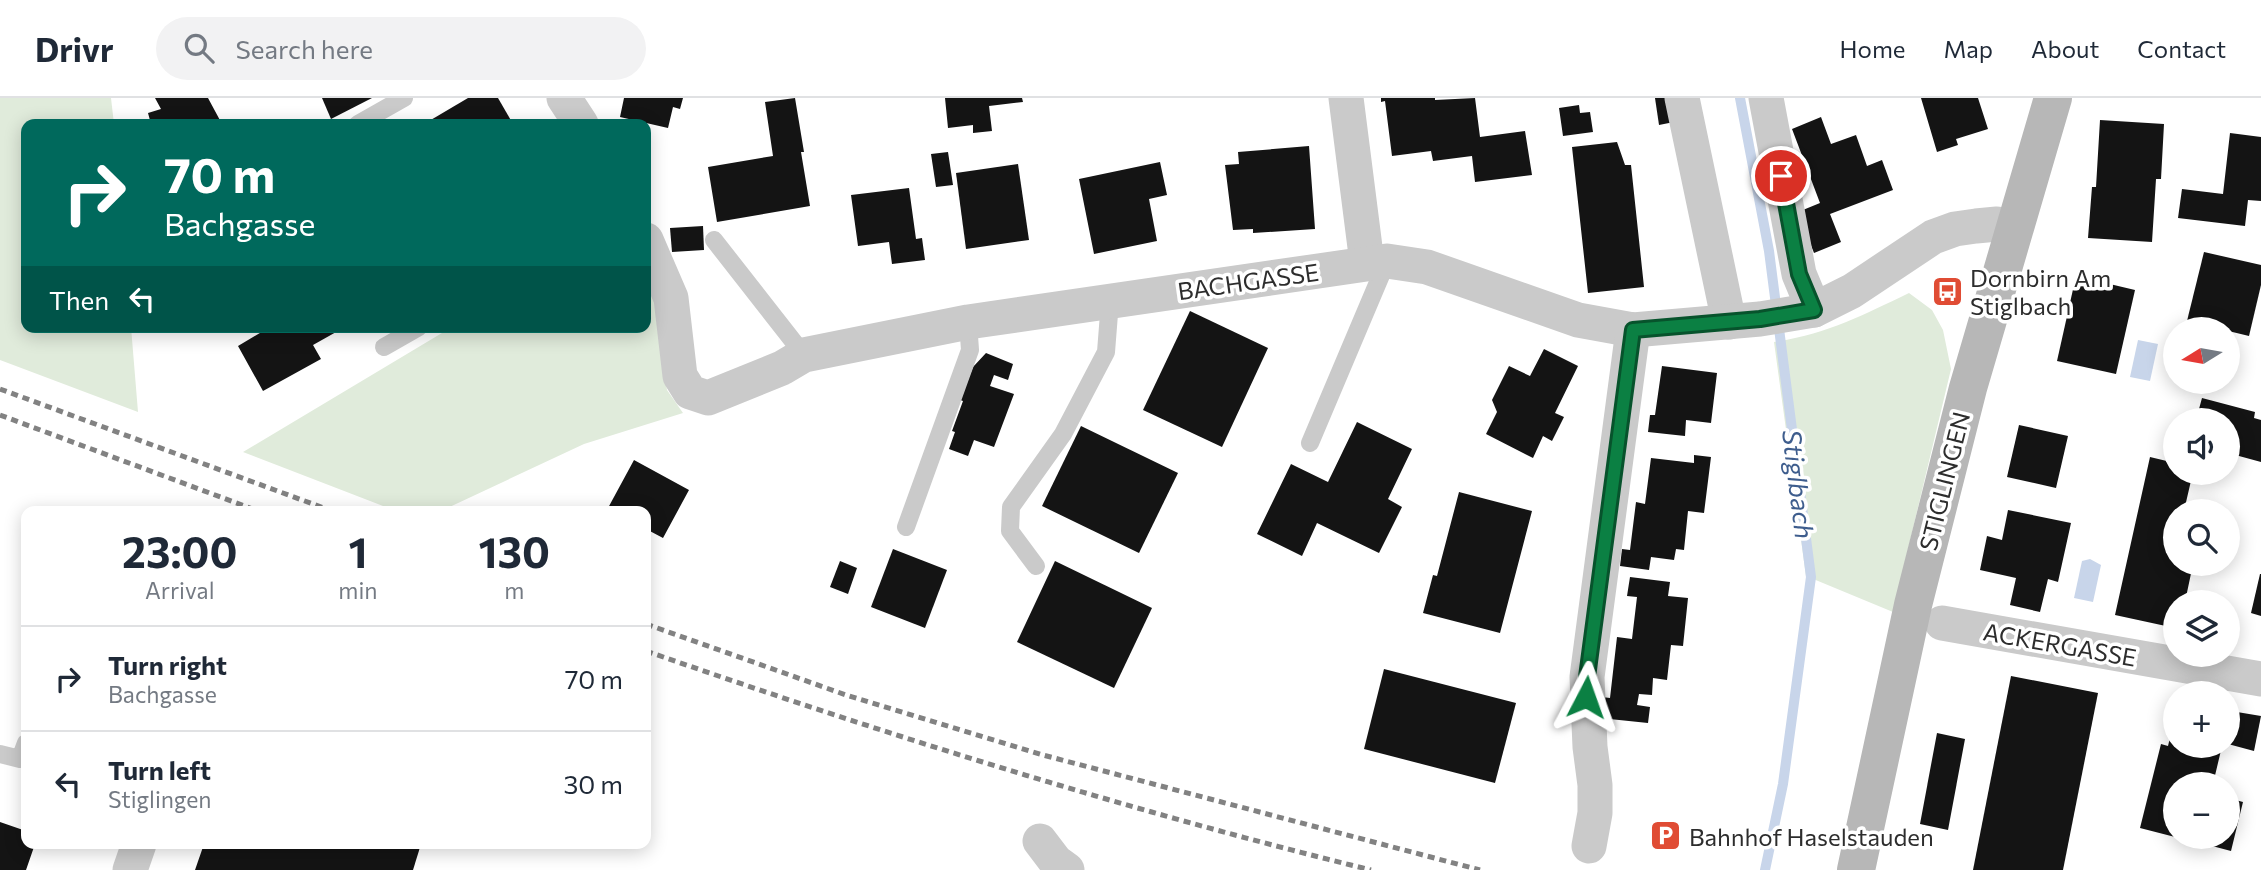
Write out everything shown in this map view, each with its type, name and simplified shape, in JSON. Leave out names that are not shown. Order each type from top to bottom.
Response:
[{"type":"main road","name":"STIGLINGEN","points":[[1856,870],[1913,605],[1968,388],[2053,98]]},
{"type":"street","points":[[1346,98],[1377,262]]},
{"type":"street","points":[[1682,98],[1774,316]]},
{"type":"street","points":[[1766,98],[1799,274],[1774,316]]},
{"type":"street","name":"BACHGASSE","points":[[651,252],[671,298],[680,376],[690,392],[708,398],[782,368],[804,355],[968,322],[1377,262],[1427,267],[1578,320],[1633,330],[1774,316],[1852,291],[1933,237],[1955,229],[1976,226],[1997,224],[2015,227]]},
{"type":"street","points":[[1597,825],[1587,677],[1633,330]]},
{"type":"street","name":"ACKERGASSE","points":[[1942,623],[2261,680]]},
{"type":"street","points":[[130,870],[137,849]]},
{"type":"lane","points":[[367,119],[404,98]]},
{"type":"lane","points":[[714,240],[804,355]]},
{"type":"lane","points":[[1310,443],[1377,262]]},
{"type":"lane","points":[[1036,566],[1010,531],[1011,506],[1063,434],[1106,352],[1110,301]]},
{"type":"lane","points":[[906,527],[970,350],[968,322]]},
{"type":"lane","points":[[384,347],[408,333]]},
{"type":"lane","points":[[0,754],[20,759],[21,756]]},
{"type":"green space","points":[[0,98],[111,98],[113,119],[21,119],[21,333],[131,333],[138,412],[0,360]]},
{"type":"green space","points":[[652,284],[667,390],[683,413],[584,444],[452,506],[383,506],[243,452],[442,333],[651,333]]},
{"type":"green space","points":[[1909,293],[1932,310],[1943,330],[1951,369],[1893,612],[1806,576],[1774,342],[1827,329]]},
{"type":"water","points":[[2138,340],[2158,344],[2150,381],[2130,377]]},
{"type":"water","points":[[2090,559],[2101,565],[2093,602],[2074,598],[2082,561]]},
{"type":"building","points":[[155,98],[208,98],[219,119],[150,119],[148,113],[161,109]]},
{"type":"building","points":[[322,98],[372,98],[331,119]]},
{"type":"building","points":[[468,98],[498,98],[510,119],[432,119]]},
{"type":"building","points":[[624,98],[683,98],[680,109],[673,107],[668,128],[651,124],[651,119],[620,117]]},
{"type":"building","points":[[795,98],[810,206],[717,222],[708,167],[773,156],[765,102]]},
{"type":"building","points":[[945,98],[1022,98],[1023,102],[989,106],[992,131],[973,133],[973,125],[948,128]]},
{"type":"building","points":[[1381,98],[1475,98],[1480,137],[1525,131],[1532,175],[1475,182],[1472,156],[1433,161],[1431,151],[1392,156],[1385,101],[1381,102]]},
{"type":"building","points":[[1655,98],[1670,98],[1674,122],[1659,125]]},
{"type":"building","points":[[1921,98],[1978,98],[1988,129],[1956,139],[1958,145],[1937,152]]},
{"type":"building","points":[[1579,105],[1580,113],[1590,112],[1593,132],[1563,136],[1559,108]]},
{"type":"building","points":[[1821,117],[1831,144],[1856,135],[1867,166],[1882,160],[1893,190],[1830,214],[1841,242],[1814,253],[1798,212],[1820,203],[1792,129]]},
{"type":"building","points":[[2100,120],[2164,124],[2161,179],[2156,179],[2152,242],[2088,238],[2092,187],[2096,187]]},
{"type":"building","points":[[2230,133],[2261,137],[2261,201],[2248,200],[2245,226],[2178,218],[2182,189],[2223,194]]},
{"type":"building","points":[[1617,142],[1625,165],[1631,165],[1644,287],[1588,293],[1572,147]]},
{"type":"building","points":[[1309,146],[1315,229],[1253,233],[1253,229],[1233,230],[1225,165],[1239,164],[1238,152]]},
{"type":"building","points":[[948,152],[953,185],[936,187],[931,154]]},
{"type":"building","points":[[1160,162],[1167,195],[1149,199],[1157,241],[1094,254],[1079,179]]},
{"type":"building","points":[[1018,164],[1029,240],[966,249],[956,173]]},
{"type":"building","points":[[909,188],[916,239],[922,238],[925,260],[892,264],[889,242],[858,246],[851,195]]},
{"type":"building","points":[[703,226],[704,250],[672,252],[670,228]]},
{"type":"building","points":[[2204,252],[2261,265],[2261,285],[2249,336],[2240,334],[2240,317],[2188,317]]},
{"type":"building","points":[[2076,276],[2135,290],[2116,374],[2057,361]]},
{"type":"building","points":[[1190,311],[1268,348],[1222,447],[1143,410]]},
{"type":"building","points":[[260,333],[334,333],[313,345],[321,359],[263,391],[238,346]]},
{"type":"building","points":[[1544,349],[1578,366],[1555,413],[1564,417],[1552,441],[1543,436],[1533,458],[1486,434],[1497,412],[1492,400],[1509,366],[1530,376]]},
{"type":"building","points":[[986,353],[1013,364],[1008,380],[994,375],[990,386],[1014,394],[994,447],[974,440],[968,456],[949,449],[955,432],[952,431],[973,367]]},
{"type":"building","points":[[1662,366],[1717,373],[1711,423],[1686,420],[1685,436],[1648,432],[1650,415],[1655,415]]},
{"type":"building","points":[[2202,398],[2240,408],[2199,408]]},
{"type":"building","points":[[2240,408],[2255,412],[2254,418],[2261,420],[2261,462],[2240,456]]},
{"type":"building","points":[[1357,422],[1412,449],[1388,499],[1402,507],[1379,553],[1317,523],[1302,556],[1257,534],[1291,464],[1328,482]]},
{"type":"building","points":[[2019,425],[2068,436],[2056,488],[2007,477]]},
{"type":"building","points":[[1081,426],[1178,473],[1139,553],[1042,506]]},
{"type":"building","points":[[1694,455],[1711,457],[1704,513],[1688,511],[1684,550],[1676,549],[1674,560],[1651,557],[1649,570],[1620,566],[1622,549],[1630,550],[1636,502],[1645,504],[1651,458],[1694,463]]},
{"type":"building","points":[[2150,457],[2163,460],[2163,485],[2190,485],[2187,499],[2163,499],[2163,576],[2190,576],[2188,590],[2163,590],[2163,625],[2115,615]]},
{"type":"building","points":[[634,460],[689,490],[663,538],[651,532],[651,506],[609,506]]},
{"type":"building","points":[[1459,492],[1532,511],[1500,633],[1423,613],[1433,575],[1437,576]]},
{"type":"building","points":[[2008,510],[2071,523],[2058,582],[2048,579],[2040,612],[2010,605],[2016,578],[1980,570],[1987,536],[2002,540]]},
{"type":"building","points":[[893,549],[947,570],[925,628],[871,607]]},
{"type":"building","points":[[840,561],[857,568],[848,594],[830,587]]},
{"type":"building","points":[[1055,561],[1152,608],[1114,688],[1017,642]]},
{"type":"building","points":[[2261,574],[2261,616],[2251,613]]},
{"type":"building","points":[[1630,577],[1670,582],[1668,596],[1688,598],[1683,646],[1671,645],[1667,680],[1653,678],[1652,695],[1639,694],[1637,705],[1650,707],[1648,723],[1600,718],[1602,697],[1610,698],[1617,637],[1632,639],[1637,597],[1627,596]]},
{"type":"building","points":[[1384,669],[1516,703],[1495,783],[1364,749]]},
{"type":"building","points":[[2011,676],[2098,693],[2063,870],[1973,870]]},
{"type":"building","points":[[2240,712],[2261,716],[2254,751],[2240,747]]},
{"type":"building","points":[[1937,733],[1965,739],[1948,830],[1920,824]]},
{"type":"building","points":[[2161,744],[2163,758],[2219,758],[2216,772],[2163,772],[2163,834],[2140,828]]},
{"type":"building","points":[[0,822],[21,829],[21,849],[33,849],[26,870],[0,870]]},
{"type":"building","points":[[202,849],[419,849],[413,870],[195,870]]},
{"type":"waterway","name":"Stiglbach","points":[[1740,98],[1769,251],[1811,577],[1783,784],[1765,870]]},
{"type":"railway","points":[[0,389],[318,506]]},
{"type":"railway","points":[[0,415],[245,506]]},
{"type":"railway","points":[[651,626],[846,695],[1043,755],[1480,870]]},
{"type":"railway","points":[[651,653],[825,712],[1006,769],[1188,822],[1371,870]]},
{"type":"place","name":"Dornbirn Am Stiglbach","points":[[1947,291]]},
{"type":"place","name":"Bahnhof Haselstauden","points":[[1666,836]]},
{"type":"route","points":[[1586,697],[1633,330],[1760,319],[1814,310],[1799,274],[1781,176]]}]
